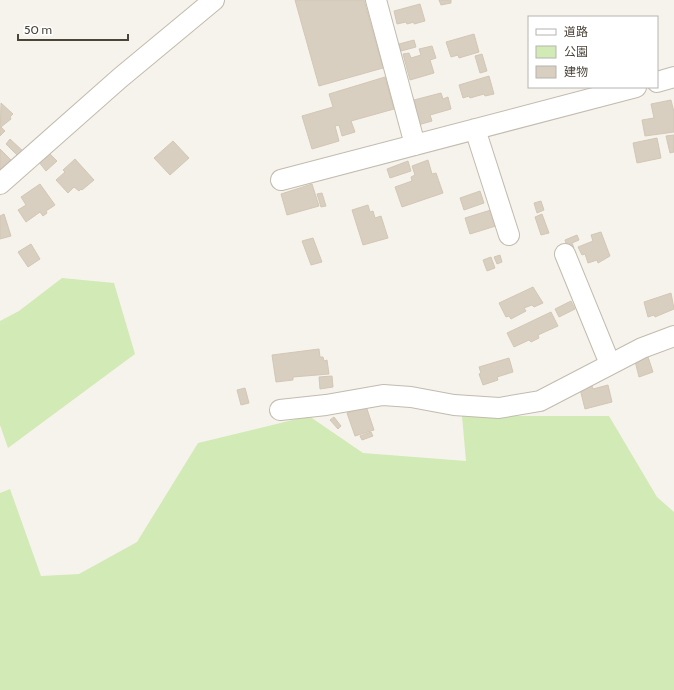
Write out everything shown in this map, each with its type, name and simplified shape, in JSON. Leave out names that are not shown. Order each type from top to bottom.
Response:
[{"type":"street","points":[[0,184],[120,78],[214,0]]},
{"type":"street","points":[[376,0],[415,145]]},
{"type":"street","points":[[281,180],[632,88]]},
{"type":"street","points":[[475,129],[510,235]]},
{"type":"street","points":[[565,254],[610,364]]},
{"type":"street","points":[[280,410],[326,405],[383,395],[454,405],[499,408],[540,401],[642,348],[674,336]]},
{"type":"green space","points":[[62,278],[114,283],[135,354],[8,448],[0,425],[0,321],[19,311]]},
{"type":"green space","points":[[309,416],[363,453],[466,461],[462,416],[609,416],[657,497],[674,512],[674,690],[0,690],[0,493],[10,489],[41,576],[79,574],[137,542],[198,443]]},
{"type":"building","points":[[295,0],[364,0],[383,68],[319,86]]},
{"type":"building","points":[[439,0],[451,0],[451,3],[441,5]]},
{"type":"building","points":[[420,4],[425,21],[414,24],[414,22],[407,24],[406,22],[397,24],[394,11]]},
{"type":"building","points":[[474,34],[479,52],[459,58],[458,55],[451,57],[446,42]]},
{"type":"building","points":[[414,40],[416,47],[401,51],[399,44]]},
{"type":"building","points":[[432,46],[436,58],[430,60],[434,73],[410,80],[403,54],[409,53],[411,58],[421,55],[419,49]]},
{"type":"building","points":[[482,54],[487,71],[480,73],[475,56]]},
{"type":"building","points":[[489,76],[494,94],[485,96],[484,94],[470,98],[469,96],[463,98],[459,85]]},
{"type":"building","points":[[385,77],[394,109],[351,121],[355,132],[342,136],[339,125],[335,126],[339,141],[312,149],[302,116],[333,107],[329,94]]},
{"type":"building","points":[[441,93],[443,99],[448,97],[451,109],[430,115],[432,121],[418,125],[413,108],[416,107],[414,100]]},
{"type":"building","points":[[671,100],[674,112],[674,132],[645,136],[642,120],[654,118],[651,104]]},
{"type":"building","points":[[1,103],[13,114],[10,117],[11,119],[1,127],[5,131],[0,136]]},
{"type":"building","points":[[674,135],[674,152],[670,153],[666,136]]},
{"type":"building","points":[[657,138],[661,158],[637,163],[633,143]]},
{"type":"building","points":[[10,139],[25,153],[20,158],[6,144]]},
{"type":"building","points":[[173,141],[189,158],[170,175],[154,158]]},
{"type":"building","points":[[0,149],[13,162],[3,172],[0,169]]},
{"type":"building","points":[[48,152],[57,161],[46,171],[38,161]]},
{"type":"building","points":[[75,159],[94,180],[82,190],[81,189],[79,191],[74,187],[68,193],[56,180],[65,172],[63,170]]},
{"type":"building","points":[[428,160],[432,174],[436,173],[443,193],[402,207],[395,187],[412,181],[411,177],[415,175],[412,166]]},
{"type":"building","points":[[408,161],[411,171],[390,178],[387,169]]},
{"type":"building","points":[[40,184],[55,205],[46,211],[47,213],[43,216],[40,212],[26,222],[18,210],[26,205],[21,197]]},
{"type":"building","points":[[312,184],[319,206],[287,215],[281,194]]},
{"type":"building","points":[[480,191],[484,203],[464,210],[460,198]]},
{"type":"building","points":[[322,193],[326,206],[321,207],[317,194]]},
{"type":"building","points":[[541,201],[544,210],[537,213],[534,203]]},
{"type":"building","points":[[368,205],[370,212],[373,211],[375,218],[381,216],[388,238],[363,245],[352,210]]},
{"type":"building","points":[[494,209],[499,225],[470,234],[465,218]]},
{"type":"building","points":[[4,214],[11,236],[0,239],[0,216]]},
{"type":"building","points":[[542,214],[549,233],[541,235],[535,217]]},
{"type":"building","points":[[601,232],[610,256],[598,263],[597,260],[588,263],[585,254],[582,255],[578,247],[593,241],[591,235]]},
{"type":"building","points":[[577,235],[579,240],[572,243],[574,248],[568,250],[565,240]]},
{"type":"building","points":[[313,238],[322,262],[311,265],[302,241]]},
{"type":"building","points":[[31,244],[40,259],[28,267],[18,252]]},
{"type":"building","points":[[500,255],[502,262],[497,264],[494,257]]},
{"type":"building","points":[[491,257],[495,268],[487,271],[483,260]]},
{"type":"building","points":[[533,287],[543,303],[534,307],[532,305],[524,308],[526,311],[511,319],[509,316],[506,317],[499,303]]},
{"type":"building","points":[[671,293],[674,309],[655,317],[654,315],[648,317],[644,302]]},
{"type":"building","points":[[571,301],[575,309],[559,317],[555,309]]},
{"type":"building","points":[[551,312],[558,326],[538,335],[539,338],[531,342],[529,340],[514,347],[507,333]]},
{"type":"building","points":[[319,349],[320,357],[323,357],[324,361],[327,360],[329,374],[293,377],[293,380],[276,382],[272,355]]},
{"type":"building","points":[[648,357],[653,372],[639,377],[635,361]]},
{"type":"building","points":[[509,358],[513,372],[497,377],[498,380],[483,385],[479,374],[481,373],[479,367]]},
{"type":"building","points":[[332,376],[333,387],[320,389],[319,377]]},
{"type":"building","points":[[608,385],[612,402],[585,409],[580,389],[592,386],[593,389]]},
{"type":"building","points":[[245,388],[249,403],[241,405],[237,390]]},
{"type":"building","points":[[366,406],[374,430],[355,436],[347,413]]},
{"type":"building","points":[[334,417],[341,426],[338,429],[330,420]]},
{"type":"building","points":[[371,432],[373,436],[362,440],[360,436]]}]
